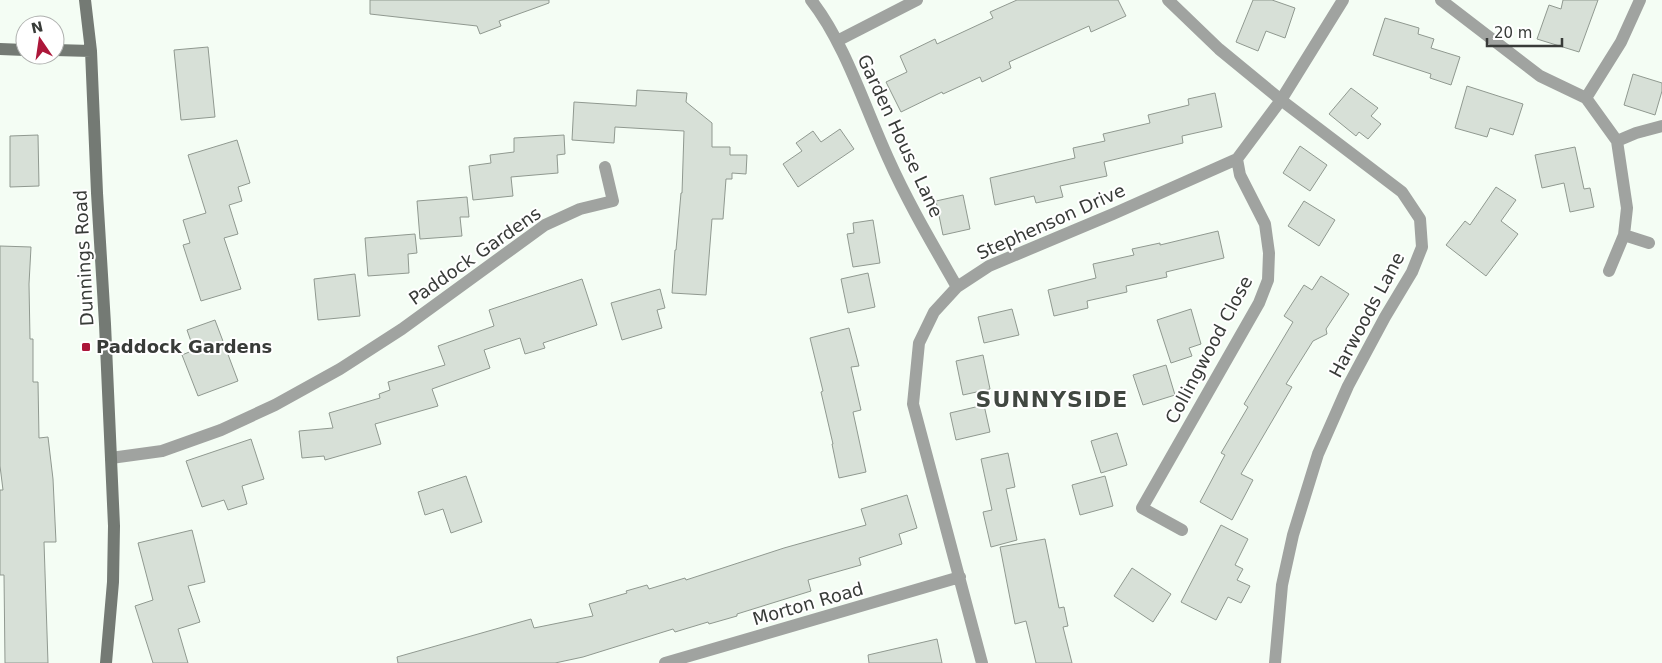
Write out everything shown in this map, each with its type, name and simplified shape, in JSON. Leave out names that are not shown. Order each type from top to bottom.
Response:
[{"type":"street","name":"Dunnings Road","points":[[85,0],[91,51],[114,526],[106,663]]},
{"type":"street","name":"Garden House Lane","points":[[811,0],[836,41],[889,160],[926,234],[957,287]]},
{"type":"street","points":[[836,41],[917,0]]},
{"type":"street","name":"Harwoods Lane","points":[[1168,0],[1219,49],[1281,100],[1402,192],[1420,219],[1422,247],[1412,272],[1385,317],[1348,386],[1318,454],[1293,535],[1282,585],[1275,663]]},
{"type":"street","name":"Stephenson Drive","points":[[982,663],[913,404],[919,343],[934,312],[957,287],[989,266],[1237,159],[1281,100],[1344,0]]},
{"type":"street","points":[[1441,0],[1540,76],[1586,98],[1617,141],[1627,208],[1624,235],[1609,271]]},
{"type":"street","points":[[1586,98],[1621,42],[1640,0]]},
{"type":"street","points":[[0,49],[15,50]]},
{"type":"street","points":[[65,50],[91,51]]},
{"type":"street","points":[[1617,141],[1636,133],[1662,126]]},
{"type":"street","name":"Collingwood Close","points":[[1182,530],[1142,508],[1258,303],[1268,280],[1269,253],[1265,224],[1240,175],[1237,159]]},
{"type":"street","name":"Paddock Gardens","points":[[111,458],[162,451],[221,430],[276,405],[340,369],[402,329],[545,225],[580,209],[613,201],[605,167]]},
{"type":"street","points":[[1624,235],[1649,243]]},
{"type":"street","name":"Morton Road","points":[[665,663],[960,578]]},
{"type":"building","points":[[370,0],[549,0],[549,3],[499,21],[501,26],[480,34],[477,26],[370,14]]},
{"type":"building","points":[[1017,0],[1118,0],[1126,16],[1091,32],[1089,26],[1009,62],[1011,68],[982,82],[980,77],[943,94],[942,92],[901,112],[886,82],[907,72],[900,56],[935,39],[937,44],[993,18],[990,12]]},
{"type":"building","points":[[1253,0],[1272,0],[1295,8],[1285,38],[1266,31],[1258,51],[1236,42]]},
{"type":"building","points":[[1563,0],[1598,0],[1579,52],[1537,39],[1549,5],[1561,9]]},
{"type":"building","points":[[1385,18],[1419,28],[1418,34],[1434,39],[1431,48],[1460,57],[1451,85],[1430,78],[1431,74],[1373,55]]},
{"type":"building","points":[[208,47],[215,117],[181,120],[174,50]]},
{"type":"building","points":[[1633,74],[1662,83],[1662,91],[1655,115],[1624,105]]},
{"type":"building","points":[[1467,86],[1523,104],[1513,135],[1490,128],[1487,137],[1455,128]]},
{"type":"building","points":[[1351,88],[1378,108],[1371,116],[1381,124],[1368,139],[1359,132],[1356,136],[1329,114]]},
{"type":"building","points":[[637,90],[687,93],[686,102],[712,123],[712,147],[730,147],[730,155],[747,155],[746,174],[732,173],[732,179],[726,179],[723,219],[712,219],[706,295],[672,293],[682,193],[684,131],[615,127],[614,143],[572,140],[574,102],[636,106]]},
{"type":"building","points":[[1215,93],[1222,127],[1182,136],[1183,143],[1104,162],[1107,176],[1060,186],[1063,197],[1036,203],[1034,196],[995,205],[990,178],[1075,158],[1073,148],[1105,141],[1103,134],[1150,123],[1148,115],[1189,105],[1188,99]]},
{"type":"building","points":[[840,129],[854,149],[798,187],[783,164],[802,151],[796,143],[813,131],[821,142]]},
{"type":"building","points":[[38,135],[39,186],[10,187],[10,136]]},
{"type":"building","points":[[564,135],[565,154],[557,155],[558,173],[511,177],[513,196],[473,200],[469,166],[491,163],[490,155],[514,152],[514,138]]},
{"type":"building","points":[[237,140],[250,183],[238,187],[242,201],[229,205],[238,234],[224,238],[241,289],[201,301],[183,245],[190,243],[183,220],[206,213],[188,155]]},
{"type":"building","points":[[1300,146],[1327,165],[1310,191],[1283,173]]},
{"type":"building","points":[[1575,147],[1584,189],[1590,188],[1594,207],[1570,212],[1564,183],[1542,188],[1535,155]]},
{"type":"building","points":[[1496,187],[1516,200],[1501,221],[1518,234],[1486,276],[1446,245],[1465,221],[1470,225]]},
{"type":"building","points":[[963,195],[970,229],[943,235],[936,201]]},
{"type":"building","points":[[467,197],[469,217],[460,217],[462,236],[420,239],[417,201]]},
{"type":"building","points":[[1304,201],[1335,220],[1319,246],[1288,226]]},
{"type":"building","points":[[873,220],[880,263],[853,267],[847,234],[854,233],[853,223]]},
{"type":"building","points":[[1218,231],[1224,258],[1166,272],[1167,277],[1126,286],[1127,292],[1087,301],[1088,308],[1054,316],[1048,290],[1096,278],[1093,264],[1134,255],[1132,249],[1160,243],[1160,245]]},
{"type":"building","points":[[415,234],[417,253],[408,254],[409,273],[368,276],[365,238]]},
{"type":"building","points":[[0,246],[31,247],[29,284],[30,339],[33,339],[33,382],[38,382],[39,438],[48,437],[53,479],[56,542],[44,542],[48,663],[5,663],[4,575],[0,575],[0,490],[3,490],[0,466]]},
{"type":"building","points":[[868,273],[875,307],[848,313],[841,279]]},
{"type":"building","points":[[355,274],[360,316],[318,320],[314,279]]},
{"type":"building","points":[[1321,276],[1349,294],[1326,329],[1327,334],[1313,341],[1286,384],[1292,387],[1241,474],[1253,480],[1232,520],[1200,502],[1225,455],[1221,453],[1248,407],[1244,404],[1293,322],[1284,316],[1304,285],[1312,290]]},
{"type":"building","points":[[582,279],[597,325],[543,343],[545,348],[525,354],[520,338],[484,350],[490,368],[432,389],[438,406],[375,424],[381,444],[325,460],[324,456],[302,458],[299,431],[333,428],[329,413],[380,398],[379,394],[390,390],[388,382],[445,365],[438,346],[494,326],[489,310]]},
{"type":"building","points":[[660,289],[665,308],[657,310],[662,328],[622,340],[611,303]]},
{"type":"building","points":[[1012,309],[1019,335],[984,343],[978,317]]},
{"type":"building","points":[[1191,309],[1201,344],[1189,348],[1192,356],[1171,363],[1157,320]]},
{"type":"building","points":[[215,320],[238,381],[198,396],[182,355],[194,350],[187,330]]},
{"type":"building","points":[[849,328],[859,366],[851,367],[861,410],[853,412],[866,472],[839,478],[821,392],[823,391],[810,338]]},
{"type":"building","points":[[983,355],[990,389],[963,395],[956,361]]},
{"type":"building","points":[[1166,365],[1175,395],[1143,405],[1133,375]]},
{"type":"building","points":[[984,405],[990,432],[956,440],[950,413]]},
{"type":"building","points":[[1117,433],[1127,465],[1101,473],[1091,441]]},
{"type":"building","points":[[251,439],[264,479],[242,486],[247,504],[228,510],[224,500],[202,507],[186,461]]},
{"type":"building","points":[[1008,453],[1015,487],[1006,489],[1017,540],[991,547],[983,512],[992,510],[981,459]]},
{"type":"building","points":[[466,476],[482,522],[451,533],[443,509],[425,515],[418,492]]},
{"type":"building","points":[[1105,476],[1113,506],[1080,515],[1072,485]]},
{"type":"building","points":[[907,495],[917,528],[899,534],[902,544],[859,558],[861,565],[808,580],[811,591],[737,614],[737,616],[675,632],[673,629],[583,657],[555,663],[398,663],[397,657],[531,619],[534,628],[593,616],[589,604],[627,593],[626,591],[647,585],[649,589],[685,578],[686,580],[784,548],[866,525],[861,509]]},
{"type":"building","points":[[1221,525],[1248,539],[1235,565],[1243,569],[1237,580],[1250,586],[1241,603],[1228,597],[1216,620],[1181,602]]},
{"type":"building","points":[[192,530],[205,582],[188,586],[200,622],[178,629],[188,663],[153,663],[135,606],[153,600],[138,543]]},
{"type":"building","points":[[1045,539],[1059,608],[1064,607],[1068,626],[1063,627],[1072,663],[1036,663],[1026,621],[1015,624],[1000,547]]},
{"type":"building","points":[[1132,568],[1171,594],[1153,622],[1114,596]]},
{"type":"building","points":[[937,639],[942,663],[869,663],[868,655]]},
{"type":"place","name":"Paddock Gardens","points":[[86,347]]},
{"type":"district","name":"SUNNYSIDE","points":[[1052,399]]}]
